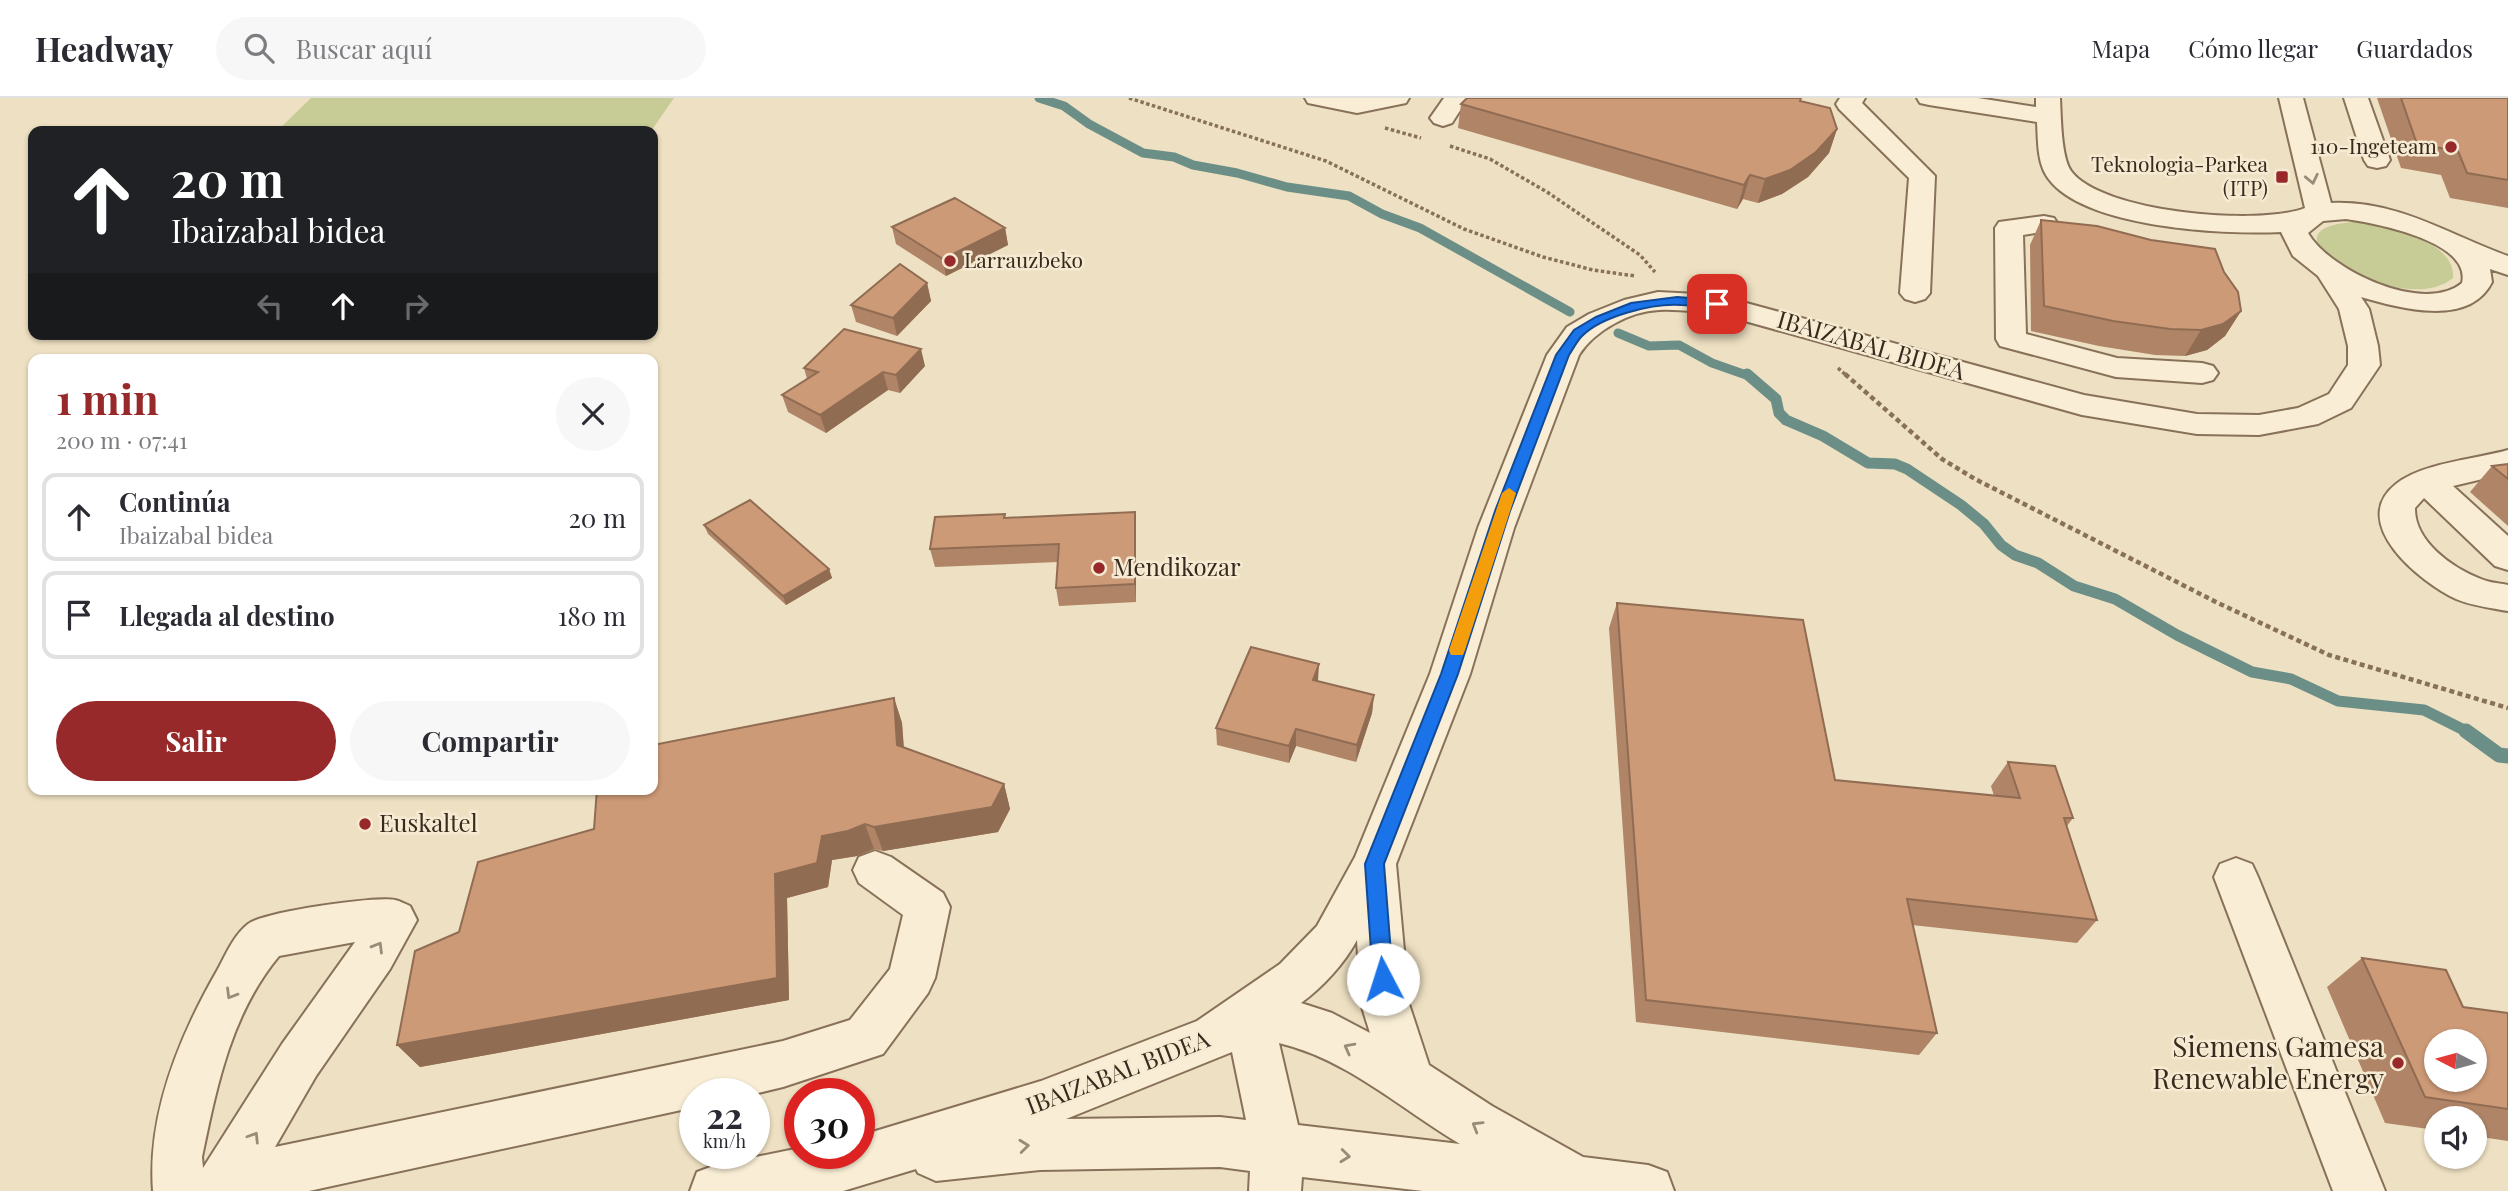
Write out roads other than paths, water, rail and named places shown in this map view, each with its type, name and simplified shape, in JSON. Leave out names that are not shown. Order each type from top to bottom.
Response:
[{"type":"street","points":[[1317,98],[1357,106],[1396,98]]},
{"type":"street","points":[[1929,98],[2048,107],[2056,170],[2073,189],[2121,209],[2193,221],[2255,225],[2346,211],[2395,219],[2435,234],[2458,248],[2508,266]]},
{"type":"street","name":"IBAIZABAL BIDEA","points":[[875,1157],[1041,1105],[1214,1037],[1297,979],[1333,940],[1374,864],[1450,674],[1496,528],[1563,355],[1578,333],[1600,320],[1671,292],[2082,405],[2197,424],[2259,425],[2306,417],[2340,401],[2364,365],[2363,345],[2354,309],[2320,266],[2297,246],[2294,233],[2309,217],[2304,144],[2291,98]]},
{"type":"street","points":[[2356,98],[2377,160]]},
{"type":"street","points":[[1843,104],[1922,176],[1915,293]]},
{"type":"street","points":[[2088,197],[2057,227],[2010,228],[2011,339],[2116,367],[2203,373]]},
{"type":"street","points":[[2193,221],[2320,266],[2368,289],[2422,300],[2446,300],[2465,295],[2476,286],[2479,275],[2476,268],[2458,248]]},
{"type":"street","name":"IBAIZABAL BIDEA","points":[[2363,345],[2376,323],[2389,314],[2422,300]]},
{"type":"street","points":[[2508,461],[2428,482],[2405,495],[2395,513],[2397,524],[2406,540],[2431,569],[2471,590],[2508,598]]},
{"type":"street","points":[[2428,482],[2508,557]]},
{"type":"street","points":[[1374,864],[1385,1004],[1409,1080]]},
{"type":"street","points":[[206,1189],[783,1064],[866,1038],[911,978],[927,907],[875,870]]},
{"type":"street","points":[[2236,877],[2359,1191]]},
{"type":"street","points":[[394,920],[374,954],[206,1189],[176,1157],[193,1079],[208,1032],[250,956],[265,938],[342,923],[394,920]]},
{"type":"street","points":[[1276,1170],[1248,1013],[1315,1029],[1409,1080],[1474,1125],[1580,1182]]},
{"type":"street","points":[[875,1160],[1040,1145],[1220,1142],[1276,1170],[1580,1182],[1648,1191]]},
{"type":"street","name":"IBAIZABAL BIDEA","points":[[716,1191],[824,1169]]},
{"type":"waterway","points":[[1039,98],[1064,106],[1089,124],[1143,153],[1174,157],[1193,165],[1237,173],[1287,187],[1349,196],[1382,214],[1420,228],[1570,312]]},
{"type":"waterway","points":[[1618,333],[1649,346],[1679,345],[1712,363],[1749,376]]},
{"type":"waterway","points":[[1747,374],[1776,399],[1779,413],[1786,420],[1823,436],[1868,463],[1895,464],[1907,469],[1961,505],[1984,524],[2001,545],[2015,555],[2038,563],[2074,586],[2115,599],[2177,635],[2252,672],[2291,679],[2338,701],[2424,710],[2466,731]]},
{"type":"waterway","points":[[2466,731],[2499,755],[2508,756]]},
{"type":"place","name":"110-Ingeteam","points":[[2451,147]]},
{"type":"place","name":"Teknologia-Parkea (ITP)","points":[[2282,177]]},
{"type":"place","name":"Larrauzbeko","points":[[950,261]]},
{"type":"place","name":"Mendikozar","points":[[1099,568]]},
{"type":"place","name":"Euskaltel","points":[[365,824]]},
{"type":"place","name":"Siemens Gamesa Renewable Energy","points":[[2398,1063]]}]
